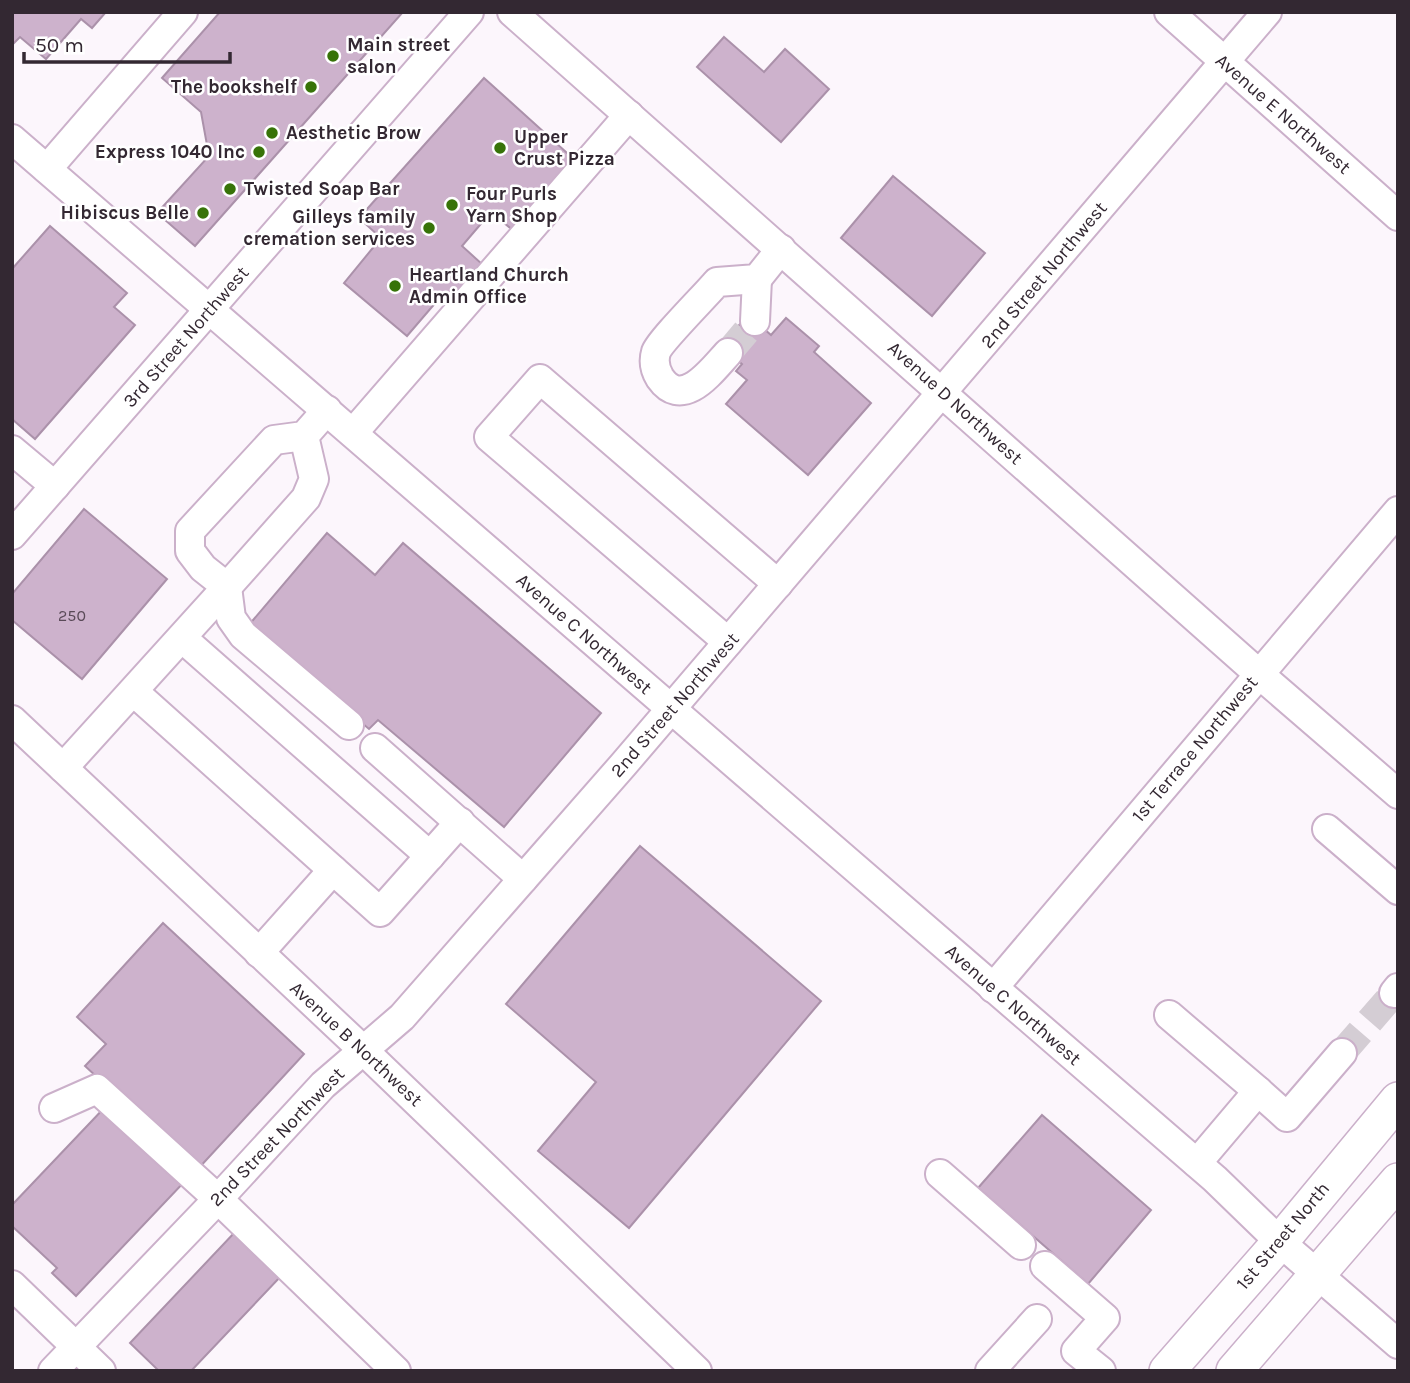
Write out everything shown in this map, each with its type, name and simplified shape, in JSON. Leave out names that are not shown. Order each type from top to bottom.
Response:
[{"type":"main road","name":"1st Street North","points":[[1167,1371],[1280,1242],[1398,1100]]},
{"type":"main road","points":[[1234,1371],[1398,1181]]},
{"type":"street","points":[[47,169],[183,12]]},
{"type":"street","name":"3rd Street Northwest","points":[[12,535],[469,12]]},
{"type":"street","name":"Avenue D Northwest","points":[[512,12],[1398,794]]},
{"type":"street","name":"Avenue E Northwest","points":[[1169,12],[1398,216]]},
{"type":"street","name":"2nd Street Northwest","points":[[53,1371],[323,1085],[402,1017],[943,393],[1267,12]]},
{"type":"street","points":[[353,433],[629,115]]},
{"type":"street","name":"Avenue C Northwest","points":[[12,139],[1197,1163],[1280,1242],[1398,1344]]},
{"type":"street","points":[[755,321],[757,279],[781,249]]},
{"type":"street","points":[[728,353],[702,382],[680,391],[672,390],[661,380],[654,367],[657,350],[718,282],[757,279]]},
{"type":"street","points":[[728,642],[489,437],[540,379],[778,584]]},
{"type":"street","points":[[327,410],[304,436],[274,439],[190,531],[190,551],[203,568],[227,587],[231,618],[243,635],[349,725]]},
{"type":"street","points":[[62,768],[134,692],[306,498],[314,479],[304,436]]},
{"type":"street","points":[[12,450],[55,486]]},
{"type":"street","name":"1st Terrace Northwest","points":[[993,988],[1398,511]]},
{"type":"street","points":[[182,638],[430,856]]},
{"type":"street","points":[[134,692],[380,912],[460,822]]},
{"type":"street","name":"Avenue B Northwest","points":[[12,720],[363,1050],[697,1371]]},
{"type":"street","points":[[375,748],[523,879]]},
{"type":"street","points":[[1327,829],[1398,890]]},
{"type":"street","points":[[259,953],[333,870]]},
{"type":"street","points":[[1169,1015],[1287,1117],[1342,1053]]},
{"type":"street","points":[[54,1108],[97,1090],[218,1199],[397,1371]]},
{"type":"street","points":[[1197,1163],[1258,1091]]},
{"type":"street","points":[[940,1174],[1021,1245]]},
{"type":"street","points":[[1045,1266],[1105,1318],[1076,1351],[1101,1371]]},
{"type":"street","points":[[12,1285],[101,1371]]},
{"type":"street","points":[[990,1371],[1037,1319]]},
{"type":"building","points":[[12,12],[106,12],[92,28],[81,19],[46,59],[20,37],[12,45]]},
{"type":"building","points":[[220,12],[403,12],[195,246],[157,213],[209,156],[201,112],[162,78]]},
{"type":"building","points":[[724,37],[764,72],[785,49],[829,89],[781,142],[697,67]]},
{"type":"building","points":[[484,78],[576,161],[515,232],[491,212],[462,246],[483,265],[451,301],[443,294],[407,336],[344,283],[381,238],[359,218]]},
{"type":"building","points":[[893,176],[985,253],[932,316],[841,238]]},
{"type":"building","points":[[50,226],[127,293],[114,307],[135,325],[35,439],[12,419],[12,269]]},
{"type":"building","points":[[748,315],[771,335],[786,318],[819,346],[814,352],[871,403],[808,475],[726,404],[747,380],[736,371],[742,364],[721,346]]},
{"type":"building","points":[[84,509],[167,579],[82,679],[12,620],[12,594]]},
{"type":"building","points":[[327,533],[375,575],[403,543],[601,713],[504,827],[378,720],[369,729],[248,626]]},
{"type":"building","points":[[640,846],[821,1001],[629,1228],[538,1151],[596,1082],[506,1004]]},
{"type":"building","points":[[163,923],[304,1054],[197,1170],[85,1066],[106,1044],[77,1017]]},
{"type":"building","points":[[107,1105],[186,1180],[76,1296],[52,1273],[57,1268],[12,1226],[12,1205]]},
{"type":"building","points":[[1042,1115],[1151,1210],[1088,1284],[978,1188]]},
{"type":"building","points":[[236,1231],[282,1275],[191,1371],[159,1371],[130,1343]]},
{"type":"tunnel","points":[[728,353],[755,321]]},
{"type":"tunnel","points":[[1342,1053],[1394,993]]},
{"type":"place","name":"Main street salon","points":[[333,56]]},
{"type":"place","name":"The bookshelf","points":[[311,87]]},
{"type":"place","name":"Aesthetic Brow","points":[[272,133]]},
{"type":"place","name":"Upper Crust Pizza","points":[[500,148]]},
{"type":"place","name":"Express 1040 Inc","points":[[259,152]]},
{"type":"place","name":"Twisted Soap Bar","points":[[230,189]]},
{"type":"place","name":"Four Purls Yarn Shop","points":[[452,205]]},
{"type":"place","name":"Hibiscus Belle","points":[[203,213]]},
{"type":"place","name":"Gilleys family cremation services","points":[[429,228]]},
{"type":"place","name":"Heartland Church Admin Office","points":[[395,286]]}]
